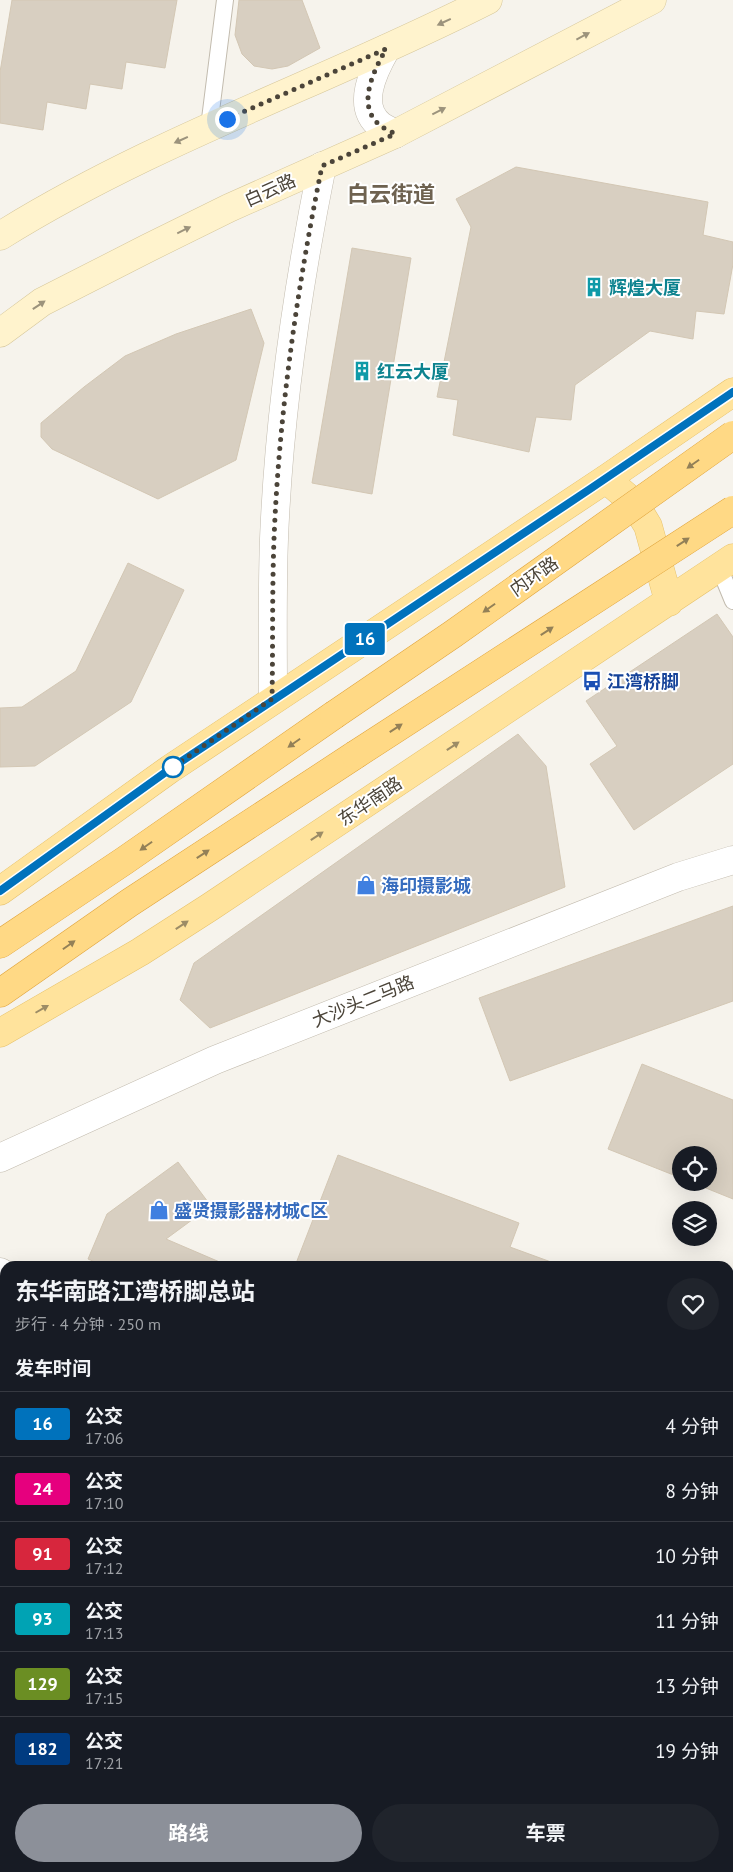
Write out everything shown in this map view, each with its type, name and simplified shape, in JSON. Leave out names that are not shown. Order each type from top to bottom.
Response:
[{"type":"highway","name":"内环路","points":[[0,944],[132,856],[461,628],[733,436]]},
{"type":"highway","points":[[0,993],[129,902],[733,510]]},
{"type":"main road","points":[[0,236],[156,150],[386,49],[488,0]]},
{"type":"main road","name":"白云路","points":[[0,333],[51,298],[229,208],[395,134],[652,0]]},
{"type":"main road","points":[[0,891],[170,769],[272,699],[606,479],[733,392]]},
{"type":"main road","points":[[606,479],[634,503],[648,526],[669,602]]},
{"type":"main road","name":"东华南路","points":[[0,1033],[140,952],[179,927],[726,563]]},
{"type":"street","points":[[386,49],[372,77],[368,92],[369,105],[373,118],[381,126],[395,134]]},
{"type":"street","points":[[272,699],[274,539],[287,371],[306,247],[322,166]]},
{"type":"street","name":"大沙头二马路","points":[[0,1158],[214,1060],[678,877],[733,860]]},
{"type":"lane","points":[[209,127],[225,0]]},
{"type":"lane","points":[[726,563],[733,601]]},
{"type":"building","points":[[12,0],[177,0],[165,68],[126,62],[122,89],[90,84],[86,109],[47,102],[43,130],[0,123],[0,72]]},
{"type":"building","points":[[239,0],[302,0],[320,48],[288,66],[272,69],[254,66],[242,54],[235,35]]},
{"type":"building","name":"辉煌大厦","points":[[516,167],[708,202],[703,235],[733,242],[733,264],[724,314],[696,311],[693,339],[650,331],[575,385],[571,420],[536,417],[529,452],[453,435],[458,400],[437,397],[471,227],[456,199]]},
{"type":"building","name":"红云大厦","points":[[352,248],[411,258],[372,494],[312,483]]},
{"type":"building","points":[[251,309],[264,343],[236,460],[158,499],[52,449],[41,437],[41,423],[125,356],[176,334]]},
{"type":"building","points":[[128,563],[184,590],[131,702],[35,766],[0,767],[0,708],[22,707],[76,671]]},
{"type":"building","points":[[717,614],[733,637],[733,764],[634,830],[590,764],[617,746],[586,701]]},
{"type":"building","points":[[518,734],[546,766],[565,887],[210,1028],[180,1000],[194,963]]},
{"type":"building","points":[[733,906],[733,1001],[510,1081],[479,998]]},
{"type":"building","points":[[642,1064],[733,1100],[733,1199],[713,1191],[717,1191],[717,1146],[672,1146],[672,1174],[608,1149]]},
{"type":"building","points":[[338,1155],[519,1223],[510,1247],[548,1261],[297,1261]]},
{"type":"building","name":"盛贤摄影器材城C区","points":[[178,1162],[211,1206],[166,1239],[217,1261],[93,1261],[88,1259],[107,1214]]},
{"type":"bus line","name":"16","points":[[0,891],[170,769],[318,668],[422,602],[733,392]]},
{"type":"place","name":"辉煌大厦","points":[[594,287]]},
{"type":"place","name":"红云大厦","points":[[362,371]]},
{"type":"place","name":"江湾桥脚","points":[[592,681]]},
{"type":"place","name":"海印摄影城","points":[[366,885]]},
{"type":"place","name":"盛贤摄影器材城C区","points":[[159,1210]]},
{"type":"district","name":"白云街道","points":[[391,194]]},
{"type":"route","points":[[173,767],[170,769],[272,699],[274,539],[281,443],[287,371],[306,247],[322,166],[395,134],[381,126],[373,118],[369,105],[368,92],[372,77],[386,49],[227,119]]}]
